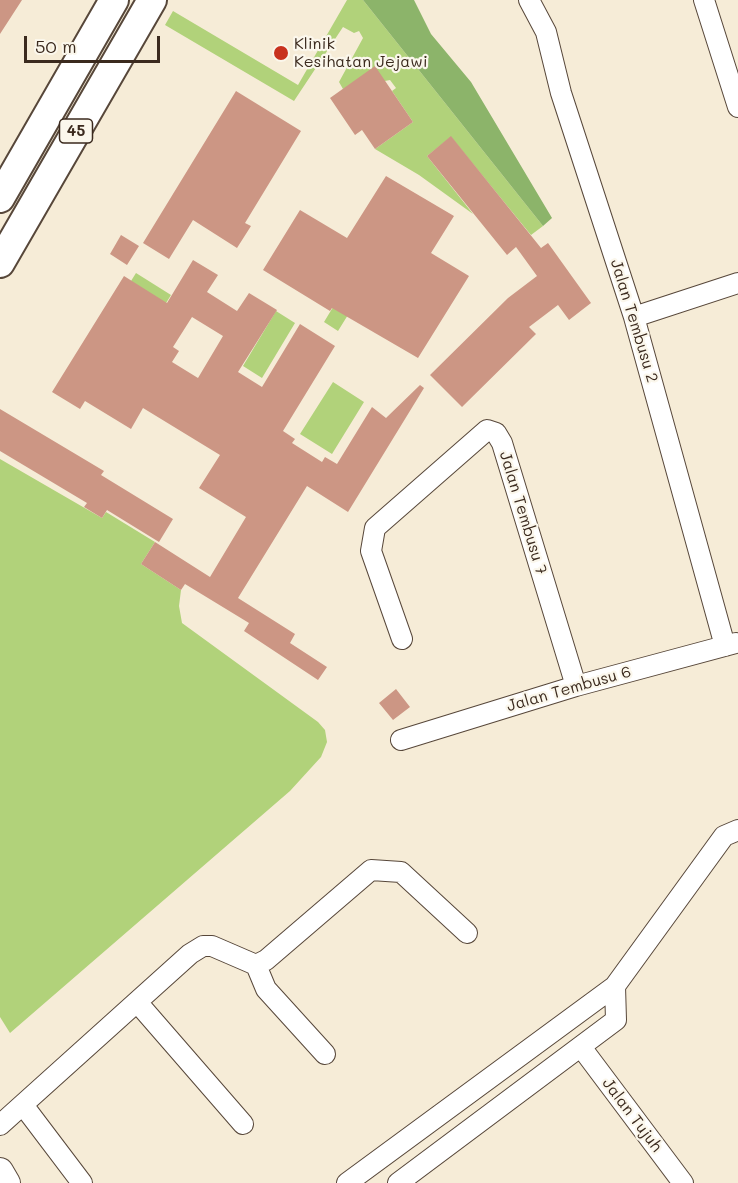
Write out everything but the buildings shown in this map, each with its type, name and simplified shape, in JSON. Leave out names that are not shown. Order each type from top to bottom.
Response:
[{"type":"highway","name":"45","points":[[0,198],[114,0]]},
{"type":"highway","name":"45","points":[[0,263],[152,0]]},
{"type":"main road","points":[[0,1171],[7,1183]]},
{"type":"street","name":"Jalan Tembusu 2","points":[[529,0],[546,32],[561,93],[634,316],[732,644]]},
{"type":"street","points":[[704,0],[738,107]]},
{"type":"street","points":[[634,316],[738,283]]},
{"type":"street","name":"Jalan Tembusu 7","points":[[402,639],[371,551],[375,528],[487,430],[496,433],[502,443],[576,686]]},
{"type":"street","name":"Jalan Tembusu 6","points":[[401,740],[576,686],[732,644]]},
{"type":"street","points":[[347,1183],[615,986],[724,836],[738,830]]},
{"type":"street","points":[[0,1125],[190,954],[203,946],[212,946],[256,964],[266,960],[370,870],[401,872],[467,933]]},
{"type":"street","points":[[256,964],[266,989],[325,1054]]},
{"type":"street","points":[[398,1183],[616,1020],[615,986]]},
{"type":"street","points":[[137,1002],[243,1124]]},
{"type":"street","name":"Jalan Tujuh","points":[[581,1047],[683,1183]]},
{"type":"street","points":[[23,1105],[82,1183]]},
{"type":"green space","points":[[347,0],[363,0],[543,226],[531,235],[451,137],[427,156],[473,214],[419,175],[375,149],[413,122],[392,91],[396,88],[390,80],[343,89],[339,82],[363,38],[359,31],[354,33],[343,27],[294,101],[165,25],[173,11],[298,85]]},
{"type":"green space","points":[[363,0],[414,0],[431,34],[471,82],[552,218],[543,226]]},
{"type":"green space","points":[[367,251],[382,260],[338,331],[324,322]]},
{"type":"green space","points":[[136,273],[171,295],[150,329],[131,281]]},
{"type":"green space","points":[[276,311],[295,323],[262,378],[243,366]]},
{"type":"green space","points":[[333,382],[364,402],[332,454],[300,434]]},
{"type":"green space","points":[[0,459],[102,518],[106,512],[155,542],[141,564],[181,590],[179,606],[182,623],[318,722],[325,730],[327,742],[321,757],[290,791],[10,1033],[0,1017]]},
{"type":"place","name":"Klinik Kesihatan Jejawi","points":[[281,53]]}]
